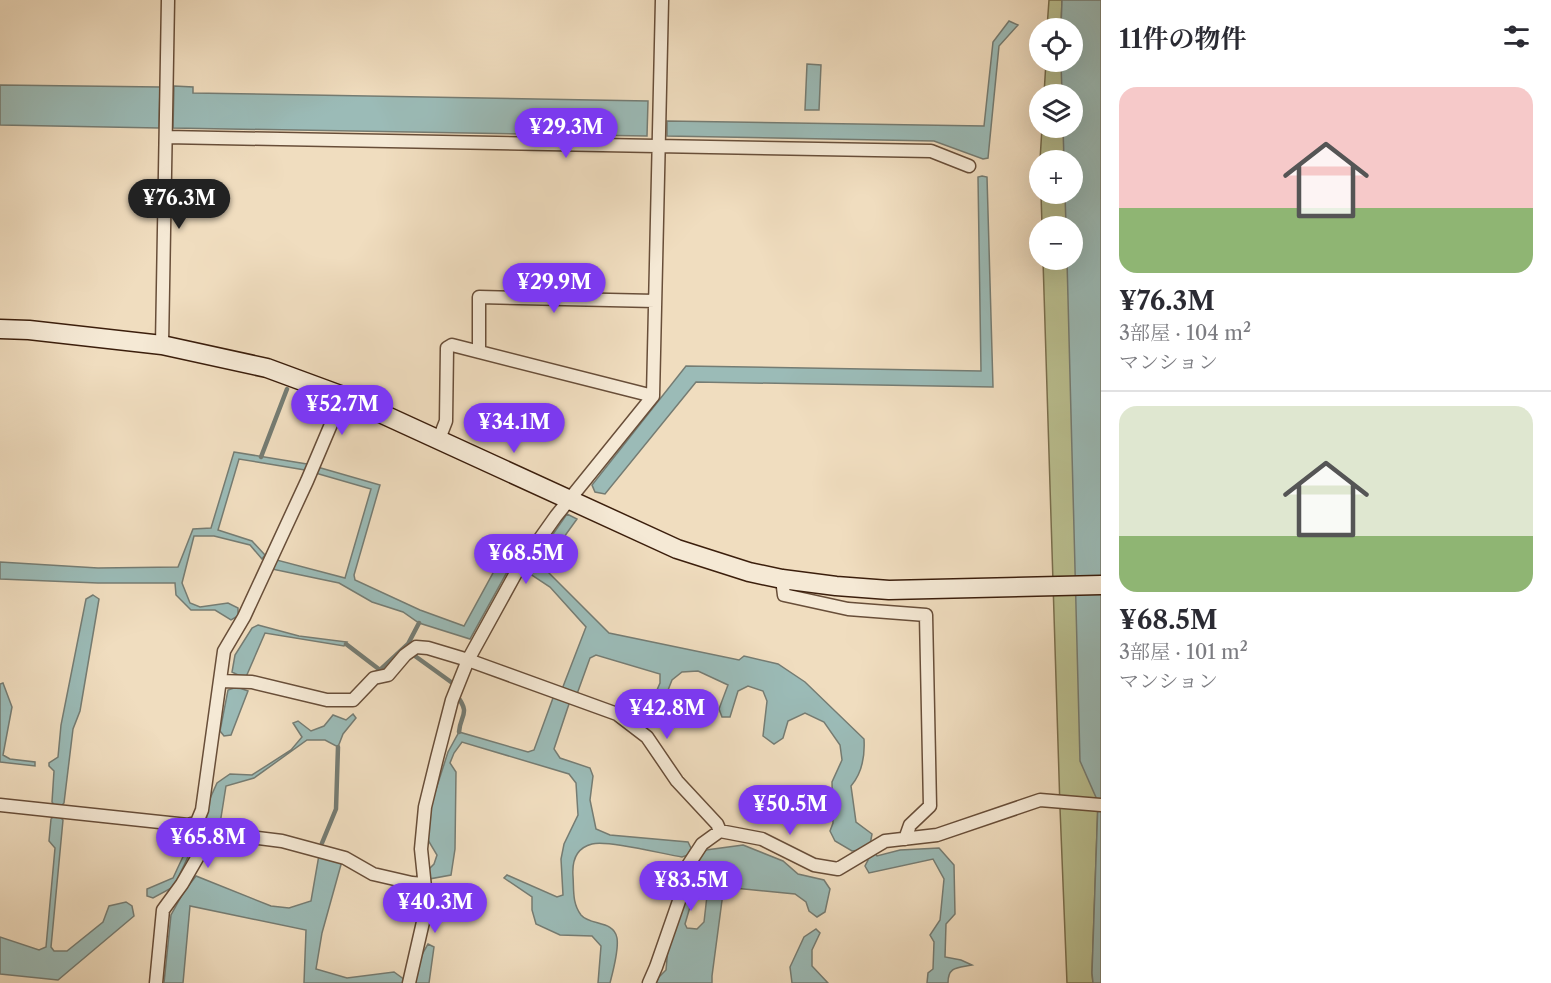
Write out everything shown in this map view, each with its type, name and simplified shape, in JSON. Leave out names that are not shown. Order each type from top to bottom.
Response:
[{"type":"street","points":[[162,345],[168,0]]},
{"type":"street","points":[[409,983],[423,922],[426,897],[421,849],[425,807],[452,700],[468,660],[517,571],[556,516],[653,396],[662,0]]},
{"type":"street","points":[[166,137],[931,151],[969,166]]},
{"type":"street","points":[[479,352],[479,297],[655,301]]},
{"type":"street","points":[[0,329],[29,330],[162,345],[267,368],[343,396],[677,549],[749,572],[836,586],[889,590],[1101,585]]},
{"type":"street","points":[[439,439],[446,421],[447,348],[452,345],[653,396]]},
{"type":"street","points":[[156,983],[163,910],[179,888],[202,829],[202,810],[224,651],[244,617],[343,396]]},
{"type":"street","points":[[782,579],[784,595],[848,609],[926,615],[930,806],[909,825],[905,839]]},
{"type":"street","points":[[220,681],[252,682],[327,700],[352,700],[374,678],[388,675],[405,655],[416,647],[428,648],[468,660],[617,714],[647,737],[677,781],[717,824],[720,831]]},
{"type":"street","points":[[649,983],[679,901],[683,873],[702,844],[720,831],[762,839],[814,865],[838,868],[885,841],[937,835],[1040,800],[1101,806]]},
{"type":"street","points":[[0,805],[188,825],[282,842],[345,858],[373,874],[423,884]]},
{"type":"green space","points":[[1049,0],[1062,0],[1061,18],[1048,18]]},
{"type":"green space","points":[[1045,72],[1068,72],[1071,84],[1045,84]]},
{"type":"green space","points":[[1041,138],[1077,138],[1077,150],[1041,150]]},
{"type":"green space","points":[[1041,204],[1079,204],[1080,216],[1042,216]]},
{"type":"green space","points":[[1043,270],[1081,270],[1098,802],[1093,983],[1067,983]]},
{"type":"water","points":[[1062,0],[1101,0],[1101,983],[1093,983],[1092,973],[1098,802],[1080,761],[1067,270],[1083,270],[1083,216],[1066,216],[1065,204],[1083,204],[1083,150],[1064,150],[1063,138],[1083,138],[1083,84],[1062,84],[1061,72],[1083,72],[1083,18],[1061,18]]},
{"type":"water","points":[[1009,21],[1018,25],[999,46],[988,158],[983,159],[934,141],[667,136],[667,121],[984,126],[993,42]]},
{"type":"water","points":[[807,64],[821,65],[819,110],[805,110]]},
{"type":"water","points":[[0,85],[160,87],[159,128],[0,125]]},
{"type":"water","points":[[174,86],[193,87],[193,93],[648,101],[647,136],[173,128]]},
{"type":"water","points":[[978,177],[987,177],[993,387],[696,382],[605,494],[595,492],[592,485],[686,366],[981,371]]},
{"type":"water","points":[[234,452],[307,464],[380,485],[354,575],[355,580],[420,610],[464,626],[511,540],[523,547],[523,552],[517,562],[512,563],[470,639],[419,623],[403,612],[372,602],[339,583],[272,569],[277,560],[345,578],[371,489],[305,470],[239,459],[218,530],[252,541],[265,555],[262,559],[250,545],[214,536],[194,536],[182,583],[190,603],[200,607],[228,603],[238,608],[238,616],[231,620],[215,610],[191,610],[176,595],[175,583],[0,579],[0,562],[98,568],[178,567],[193,529],[211,528]]},
{"type":"water","points":[[567,514],[577,519],[546,562],[545,569],[609,633],[739,660],[744,656],[778,664],[805,682],[864,739],[862,764],[851,786],[856,822],[872,834],[870,845],[877,856],[900,850],[939,848],[954,865],[955,914],[946,924],[945,957],[972,965],[952,971],[948,977],[948,983],[927,983],[928,973],[933,969],[934,942],[930,935],[940,920],[944,879],[933,859],[869,873],[865,866],[868,860],[860,850],[852,851],[835,841],[830,831],[833,823],[832,782],[842,760],[840,745],[824,722],[805,713],[788,721],[783,738],[774,744],[763,736],[767,701],[763,691],[748,686],[738,691],[730,717],[722,717],[719,709],[728,685],[698,671],[682,672],[672,680],[655,723],[647,728],[642,724],[660,683],[660,674],[596,655],[590,658],[577,694],[570,701],[554,749],[560,758],[590,768],[593,776],[590,800],[596,829],[610,835],[688,842],[691,848],[688,855],[682,857],[600,843],[587,846],[576,856],[573,876],[574,896],[578,910],[590,921],[611,928],[617,938],[610,983],[598,983],[601,946],[592,936],[560,935],[536,924],[532,910],[532,897],[504,878],[507,875],[557,897],[563,895],[561,859],[564,844],[578,815],[576,783],[569,774],[462,742],[450,763],[456,772],[455,849],[451,875],[429,879],[428,870],[434,864],[437,855],[428,840],[430,808],[448,752],[459,732],[528,752],[534,750],[553,698],[559,697],[586,627],[550,587],[527,572],[532,558],[537,557]]},
{"type":"water","points":[[93,595],[99,599],[80,711],[73,729],[64,803],[60,807],[59,816],[63,820],[51,947],[54,951],[67,951],[103,922],[109,906],[126,902],[132,906],[134,916],[58,980],[0,974],[0,937],[39,950],[46,947],[55,848],[49,841],[55,806],[52,802],[54,771],[49,763],[58,757],[61,725],[86,599]]},
{"type":"water","points":[[258,625],[299,636],[347,642],[344,646],[265,633],[246,677],[240,676],[232,672],[235,655],[252,628]]},
{"type":"water","points":[[3,683],[12,707],[3,755],[10,759],[35,762],[35,766],[0,762],[0,684]]},
{"type":"water","points":[[237,687],[248,691],[231,735],[224,736],[220,731],[228,690]]},
{"type":"water","points":[[353,714],[356,718],[343,734],[338,747],[325,740],[307,740],[254,778],[226,786],[219,830],[212,831],[207,828],[198,836],[176,882],[186,889],[196,876],[271,906],[289,908],[311,901],[319,855],[342,861],[322,933],[316,969],[347,978],[394,972],[405,980],[404,983],[304,983],[306,930],[190,906],[183,983],[164,983],[171,915],[183,893],[173,887],[153,898],[147,896],[147,889],[173,878],[195,831],[206,822],[208,803],[217,783],[230,774],[252,775],[291,750],[302,737],[293,723],[298,721],[311,731],[324,726],[333,715],[346,720]]},
{"type":"water","points":[[743,845],[783,861],[798,874],[824,880],[830,889],[825,912],[817,917],[809,911],[806,902],[795,894],[734,888],[723,893],[712,983],[656,983],[666,970],[668,948],[686,900],[690,907],[685,924],[687,928],[697,929],[704,922],[708,887],[693,875],[695,863],[706,850]]},
{"type":"water","points":[[816,929],[820,933],[812,950],[812,966],[828,983],[792,983],[790,967],[804,937]]},
{"type":"water","points":[[428,944],[434,947],[429,983],[415,983],[417,963]]},
{"type":"waterway","points":[[261,457],[287,389]]},
{"type":"waterway","points":[[346,644],[380,670],[408,644],[419,623]]},
{"type":"waterway","points":[[415,656],[451,682]]},
{"type":"waterway","points":[[457,696],[464,711],[459,732]]},
{"type":"waterway","points":[[322,843],[336,809],[338,747]]}]
